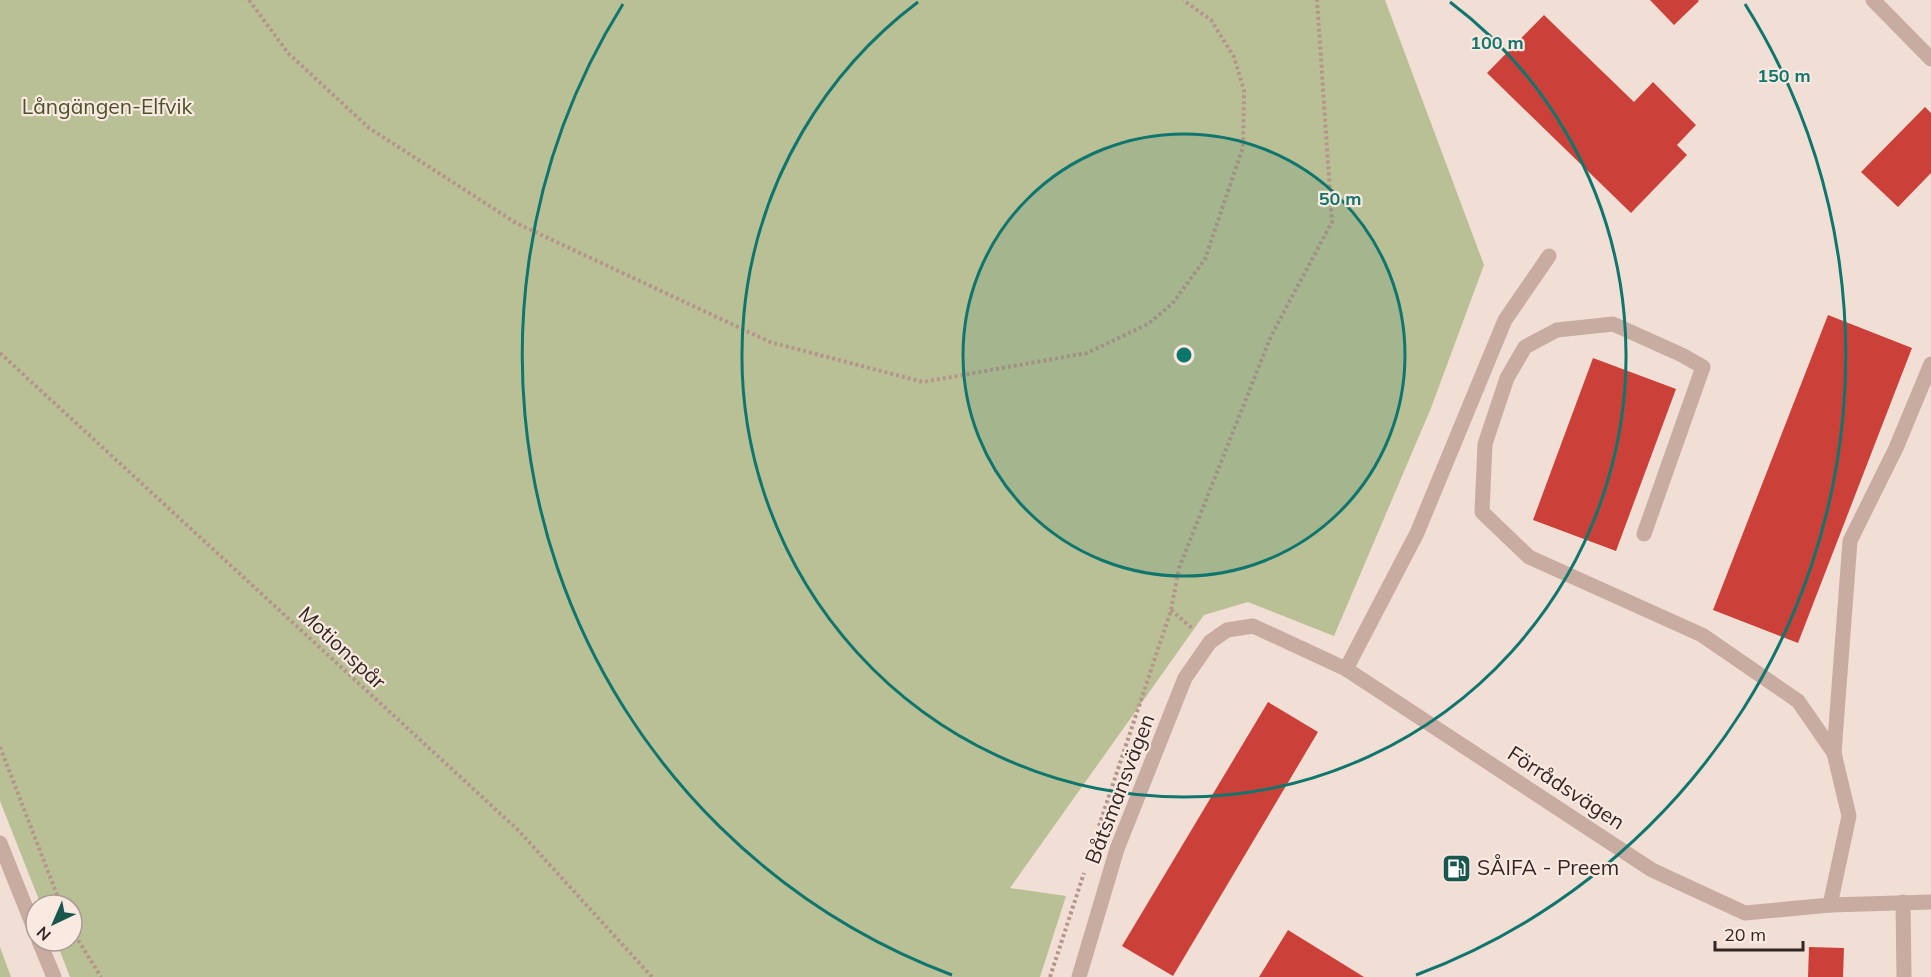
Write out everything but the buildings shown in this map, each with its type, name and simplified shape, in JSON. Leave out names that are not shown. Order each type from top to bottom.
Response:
[{"type":"street","points":[[1873,0],[1931,59]]},
{"type":"street","points":[[1346,669],[1417,533],[1506,320],[1549,256]]},
{"type":"street","points":[[1644,534],[1703,367],[1613,324],[1557,330],[1525,347],[1507,378],[1485,444],[1482,512],[1529,557],[1702,635],[1721,648],[1798,701],[1834,753]]},
{"type":"street","points":[[1830,905],[1849,816],[1834,753],[1850,541],[1896,448],[1931,364]]},
{"type":"street","name":"Förrådsvägen","points":[[1227,630],[1253,626],[1346,669],[1652,870],[1745,913],[1830,905],[1931,902]]},
{"type":"street","name":"Båtsmansvägen","points":[[1079,977],[1117,849],[1185,678],[1210,642],[1227,630]]},
{"type":"street","points":[[0,843],[24,903]]},
{"type":"street","points":[[1903,902],[1904,977]]},
{"type":"street","points":[[44,953],[54,977]]},
{"type":"path","points":[[249,0],[288,53],[369,128],[516,223],[770,342],[924,382],[1087,353],[1148,324],[1172,304],[1204,259],[1243,147],[1244,90],[1234,57],[1211,20],[1184,0]]},
{"type":"path","points":[[1097,832],[1171,610],[1179,568],[1270,336],[1332,222],[1317,0]]},
{"type":"path","name":"Motionspår","points":[[0,353],[518,830],[652,977]]},
{"type":"path","points":[[1171,610],[1210,642]]},
{"type":"path","points":[[0,747],[56,893]]},
{"type":"path","points":[[1050,977],[1086,866]]},
{"type":"path","points":[[84,949],[101,977]]},
{"type":"green space","name":"Långängen-Elfvik","points":[[0,0],[1385,0],[1484,265],[1431,408],[1334,636],[1248,602],[1204,615],[1010,888],[1066,896],[1040,977],[70,977],[61,953],[84,953],[84,893],[36,893],[0,801]]},
{"type":"green space","points":[[0,947],[11,977],[0,977]]},
{"type":"place","name":"SÅIFA - Preem","points":[[1456,868]]}]
